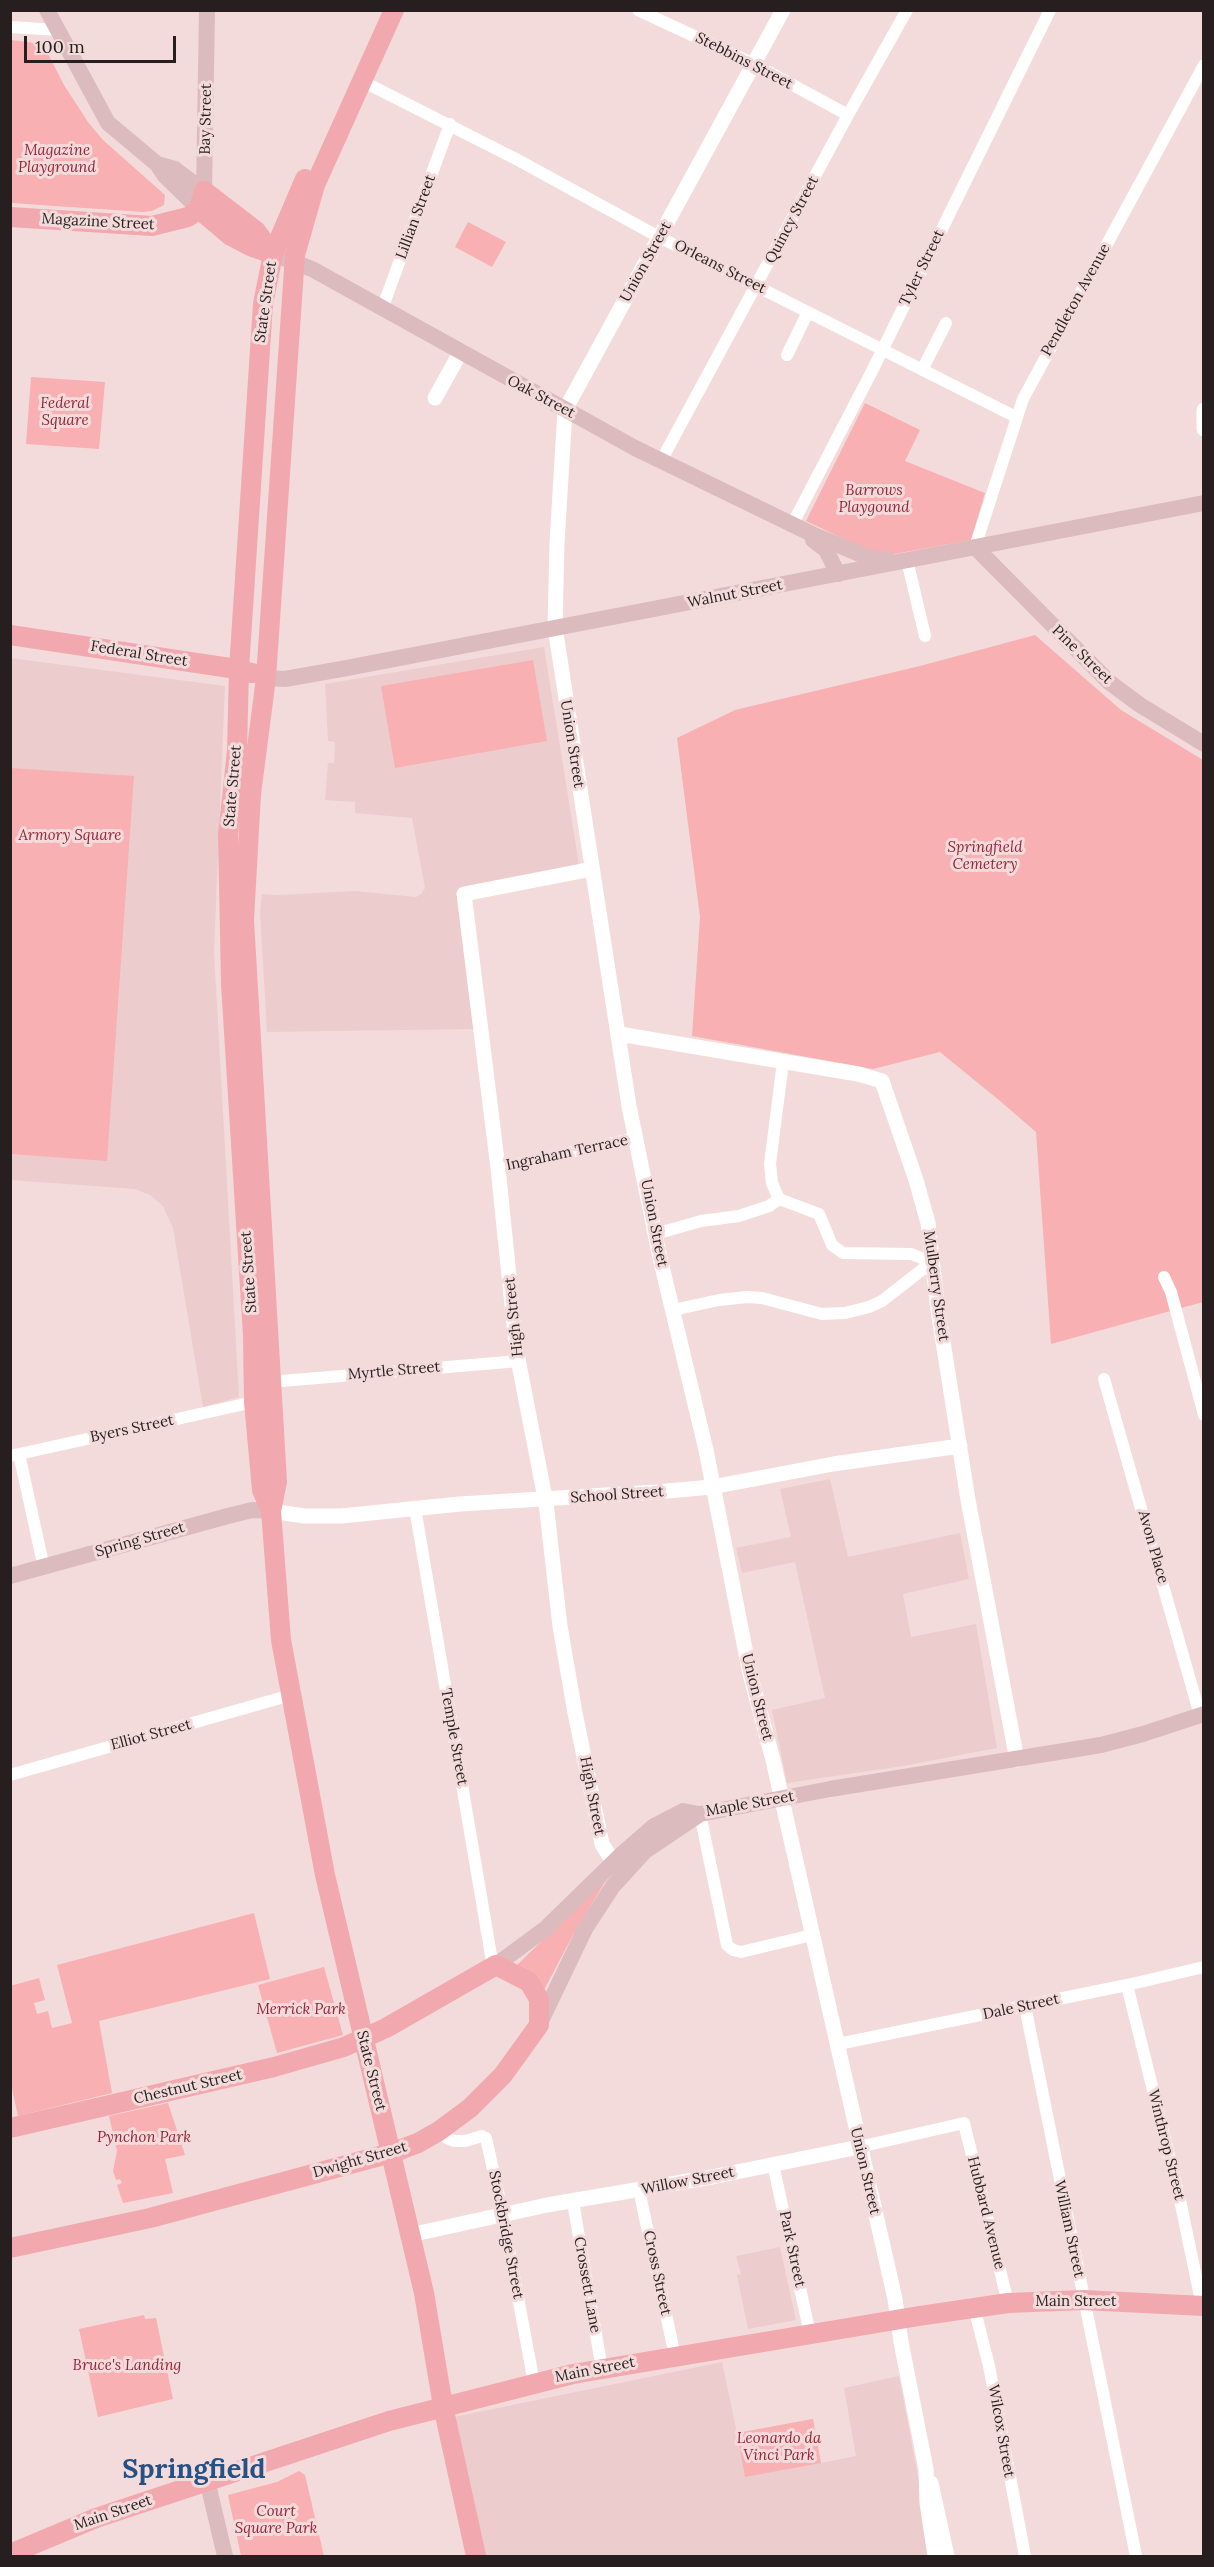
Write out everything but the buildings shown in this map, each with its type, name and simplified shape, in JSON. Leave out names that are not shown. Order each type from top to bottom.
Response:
[{"type":"main road","points":[[47,10],[108,123],[157,164],[165,176],[202,200],[231,236],[273,254]]},
{"type":"main road","name":"Bay Street","points":[[202,200],[207,10]]},
{"type":"main road","name":"State Street","points":[[380,10],[315,184],[298,238],[294,261],[266,678],[255,751],[244,920],[277,1482],[271,1511],[277,1613],[325,1875],[424,2293],[443,2406],[476,2556]]},
{"type":"main road","name":"State Street","points":[[271,1511],[262,1490],[254,1402],[253,1335],[231,984],[228,836],[237,751],[239,669],[263,304],[273,254],[356,79],[394,10]]},
{"type":"main road","name":"Magazine Street","points":[[10,217],[152,226],[187,218],[202,200]]},
{"type":"main road","name":"Oak Street","points":[[273,254],[294,261],[661,461],[792,525],[870,558],[906,560]]},
{"type":"main road","points":[[252,476],[279,476]]},
{"type":"main road","name":"Walnut Street","points":[[266,678],[291,679],[1203,503]]},
{"type":"main road","name":"Oak Street","points":[[792,525],[826,550],[838,574]]},
{"type":"main road","name":"Pine Street","points":[[975,547],[1108,682],[1144,708],[1203,744]]},
{"type":"main road","name":"Federal Street","points":[[10,635],[239,669],[266,678]]},
{"type":"main road","points":[[228,836],[248,837]]},
{"type":"main road","name":"Spring Street","points":[[10,1576],[252,1510],[271,1511]]},
{"type":"main road","name":"Maple Street","points":[[363,2039],[494,1966],[545,1929],[645,1833],[683,1811],[700,1814],[1117,1742],[1202,1714]]},
{"type":"main road","name":"Dwight Street","points":[[10,2248],[150,2218],[391,2153],[439,2131],[487,2093],[516,2059],[540,2025],[592,1917],[613,1886],[645,1851],[700,1814]]},
{"type":"main road","points":[[494,1966],[524,1979],[533,1986],[539,2000],[540,2025]]},
{"type":"main road","name":"Chestnut Street","points":[[10,2128],[274,2067],[363,2039]]},
{"type":"main road","name":"Main Street","points":[[10,2554],[77,2526],[207,2480],[389,2421],[534,2383],[675,2356],[1008,2303],[1083,2300],[1203,2306]]},
{"type":"main road","points":[[207,2480],[225,2556]]},
{"type":"street","name":"Stebbins Street","points":[[638,10],[754,64],[848,115]]},
{"type":"street","name":"Union Street","points":[[783,10],[565,410],[557,543],[555,627],[636,1138],[654,1232],[706,1450],[750,1674],[838,2044],[859,2147],[893,2290],[926,2469],[927,2503],[935,2556]]},
{"type":"street","name":"Quincy Street","points":[[661,461],[907,10]]},
{"type":"street","name":"Tyler Street","points":[[792,525],[882,351],[1050,10]]},
{"type":"street","points":[[10,27],[58,30]]},
{"type":"street","name":"Pendleton Avenue","points":[[975,547],[1016,417],[1033,379],[1203,65]]},
{"type":"street","name":"Orleans Street","points":[[356,79],[450,124],[659,237],[1016,417]]},
{"type":"street","name":"Lillian Street","points":[[382,309],[450,124]]},
{"type":"street","points":[[787,355],[808,312]]},
{"type":"street","points":[[922,370],[946,323]]},
{"type":"street","points":[[435,398],[460,353]]},
{"type":"street","points":[[1203,410],[1203,429]]},
{"type":"street","points":[[906,560],[925,636]]},
{"type":"street","name":"High Street","points":[[592,869],[464,894],[519,1361],[544,1499],[560,1626],[575,1713],[602,1844],[613,1862]]},
{"type":"street","name":"Mulberry Street","points":[[619,1034],[858,1074],[882,1081],[923,1201],[960,1446],[1001,1684],[1017,1760]]},
{"type":"street","points":[[783,1062],[770,1164],[772,1183],[779,1198],[819,1214],[832,1245],[843,1253],[911,1254],[932,1262]]},
{"type":"street","name":"Ingraham Terrace","points":[[498,1168],[636,1138]]},
{"type":"street","points":[[654,1232],[666,1232],[701,1221],[739,1216],[769,1206],[779,1198]]},
{"type":"street","points":[[673,1310],[724,1299],[747,1297],[762,1298],[822,1314],[845,1313],[882,1301],[932,1262]]},
{"type":"street","points":[[1164,1277],[1171,1292],[1203,1415]]},
{"type":"street","name":"Myrtle Street","points":[[270,1382],[519,1361]]},
{"type":"street","name":"Avon Place","points":[[1104,1379],[1202,1714]]},
{"type":"street","name":"Byers Street","points":[[15,1455],[254,1402]]},
{"type":"street","name":"School Street","points":[[271,1511],[304,1516],[341,1516],[415,1508],[712,1486],[832,1464],[960,1446]]},
{"type":"street","points":[[15,1455],[44,1568]]},
{"type":"street","name":"Temple Street","points":[[415,1508],[494,1966]]},
{"type":"street","name":"Elliot Street","points":[[10,1775],[291,1695]]},
{"type":"street","points":[[700,1814],[727,1945],[741,1952],[812,1935]]},
{"type":"street","name":"Dale Street","points":[[838,2044],[1127,1985],[1203,1967]]},
{"type":"street","name":"Winthrop Street","points":[[1127,1985],[1180,2200],[1203,2306]]},
{"type":"street","name":"William Street","points":[[1025,2006],[1136,2556]]},
{"type":"street","name":"Willow Street","points":[[410,2235],[503,2214],[859,2147],[964,2123]]},
{"type":"street","name":"Hubbard Avenue","points":[[964,2123],[1008,2303]]},
{"type":"street","name":"Stockbridge Street","points":[[439,2131],[454,2141],[482,2136],[486,2138],[503,2214],[534,2383]]},
{"type":"street","name":"Park Street","points":[[769,2165],[810,2334]]},
{"type":"street","name":"Cross Street","points":[[639,2190],[675,2356]]},
{"type":"street","name":"Crossett Lane","points":[[573,2202],[602,2369]]},
{"type":"street","name":"Wilcox Street","points":[[974,2307],[989,2366],[1025,2556]]},
{"type":"street","name":"Union Street","points":[[926,2469],[935,2492],[947,2556]]},
{"type":"shaded area","points":[[544,647],[581,877],[460,899],[474,1029],[267,1032],[260,911],[262,894],[355,891],[416,897],[425,888],[412,818],[355,813],[355,802],[325,800],[328,763],[334,763],[335,742],[328,741],[325,684]]},
{"type":"shaded area","points":[[10,658],[225,686],[214,952],[239,1397],[203,1407],[173,1228],[163,1206],[150,1195],[135,1189],[11,1180]]},
{"type":"shaded area","points":[[830,1479],[848,1557],[960,1533],[969,1579],[903,1594],[911,1637],[976,1624],[997,1748],[903,1766],[787,1783],[772,1710],[825,1698],[795,1562],[742,1573],[736,1548],[791,1537],[780,1489]]},
{"type":"shaded area","points":[[780,2247],[796,2320],[748,2329],[737,2275],[741,2274],[736,2256]]},
{"type":"shaded area","points":[[722,2362],[737,2433],[813,2419],[821,2463],[856,2456],[844,2388],[899,2376],[933,2556],[485,2556],[454,2417]]},
{"type":"green space","name":"Magazine Playground","points":[[11,40],[43,44],[64,85],[88,122],[103,140],[165,195],[164,205],[152,211],[143,212],[11,203]]},
{"type":"green space","points":[[468,222],[506,242],[492,267],[455,247]]},
{"type":"green space","name":"Federal Square","points":[[31,377],[105,382],[99,449],[26,444]]},
{"type":"green space","name":"Barrows Playgound","points":[[865,403],[920,430],[905,461],[985,493],[971,540],[889,555],[871,552],[806,521]]},
{"type":"green space","name":"Springfield Cemetery","points":[[1035,635],[1121,710],[1203,760],[1203,1302],[1051,1344],[1036,1132],[1000,1101],[940,1052],[873,1069],[692,1036],[700,917],[677,738],[735,710],[920,666]]},
{"type":"green space","points":[[533,660],[547,741],[395,768],[381,686]]},
{"type":"green space","name":"Armory Square","points":[[10,768],[134,776],[107,1161],[11,1154]]},
{"type":"green space","points":[[608,1877],[573,1935],[543,1992],[516,1966]]},
{"type":"green space","points":[[254,1913],[270,1979],[99,2021],[112,2093],[18,2116],[11,2084],[10,1986],[39,1978],[45,2000],[34,2003],[37,2014],[48,2011],[52,2028],[72,2023],[57,1965]]},
{"type":"green space","name":"Merrick Park","points":[[324,1967],[343,2035],[277,2053],[258,1985]]},
{"type":"green space","name":"Pynchon Park","points":[[168,2103],[185,2155],[165,2159],[173,2193],[123,2203],[117,2185],[122,2183],[120,2179],[116,2180],[113,2171],[117,2151],[109,2116]]},
{"type":"green space","name":"Bruce's Landing","points":[[144,2315],[145,2319],[156,2318],[173,2399],[98,2417],[79,2329]]},
{"type":"green space","name":"Leonardo da Vinci Park","points":[[813,2419],[821,2463],[745,2477],[737,2433]]},
{"type":"green space","name":"Court Square Park","points":[[299,2471],[305,2475],[324,2556],[241,2556],[228,2495],[277,2482]]},
{"type":"district","name":"Springfield","points":[[194,2470]]}]
